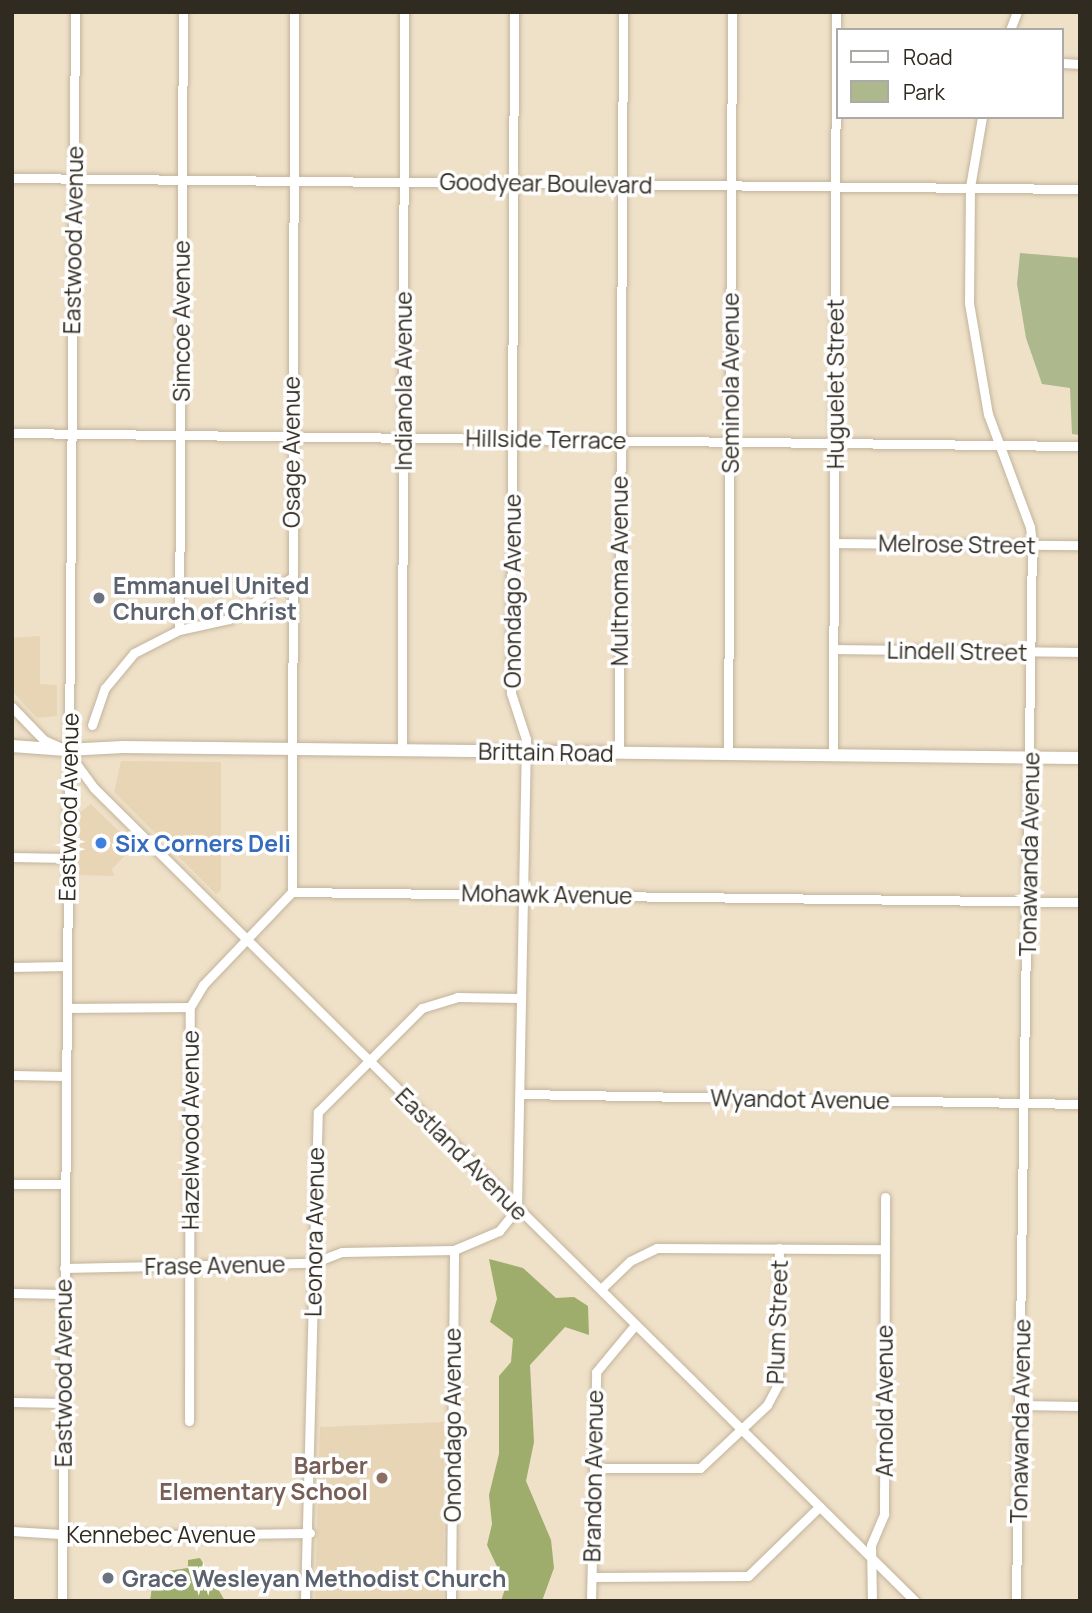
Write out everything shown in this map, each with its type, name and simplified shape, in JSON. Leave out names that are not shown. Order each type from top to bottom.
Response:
[{"type":"main road","name":"Brittain Road","points":[[12,746],[65,751],[293,749],[1080,758]]},
{"type":"street","name":"Eastwood Avenue","points":[[62,1601],[68,858],[65,751],[75,12]]},
{"type":"street","name":"Simcoe Avenue","points":[[179,629],[183,12]]},
{"type":"street","name":"Osage Avenue","points":[[292,892],[294,12]]},
{"type":"street","name":"Indianola Avenue","points":[[402,750],[404,12]]},
{"type":"street","name":"Onondago Avenue","points":[[514,12],[511,693],[524,724],[526,752],[517,1209]]},
{"type":"street","name":"Multnoma Avenue","points":[[619,752],[623,12]]},
{"type":"street","name":"Seminola Avenue","points":[[728,754],[732,12]]},
{"type":"street","name":"Huguelet Street","points":[[833,755],[837,119]]},
{"type":"street","name":"Tonawanda Avenue","points":[[982,119],[970,187],[969,303],[980,378],[998,444],[1030,527],[1032,544],[1026,1103],[1016,1601]]},
{"type":"street","name":"Goodyear Boulevard","points":[[12,178],[1080,189]]},
{"type":"street","name":"Hillside Terrace","points":[[12,433],[1080,446]]},
{"type":"street","name":"Melrose Street","points":[[834,543],[1080,545]]},
{"type":"street","points":[[92,725],[105,688],[121,664],[142,648],[179,629],[229,619],[291,578]]},
{"type":"street","name":"Lindell Street","points":[[834,649],[1080,652]]},
{"type":"street","name":"Eastland Avenue","points":[[12,707],[44,740],[65,751],[94,788],[915,1601]]},
{"type":"street","points":[[12,857],[68,858]]},
{"type":"street","points":[[67,1008],[190,1007],[194,995],[292,892]]},
{"type":"street","name":"Mohawk Avenue","points":[[292,892],[1080,902]]},
{"type":"street","points":[[12,967],[66,966]]},
{"type":"street","name":"Leonora Avenue","points":[[305,1601],[310,1534],[316,1119],[322,1107],[430,1004],[457,997],[521,998]]},
{"type":"street","name":"Hazelwood Avenue","points":[[189,1422],[190,1007]]},
{"type":"street","points":[[12,1075],[66,1076]]},
{"type":"street","name":"Wyandot Avenue","points":[[521,1094],[1080,1104]]},
{"type":"street","points":[[12,1184],[64,1184]]},
{"type":"street","name":"Arnold Avenue","points":[[872,1601],[871,1545],[884,1514],[885,1197]]},
{"type":"street","name":"Frase Avenue","points":[[64,1268],[313,1263],[342,1252],[454,1250],[499,1231],[517,1209]]},
{"type":"street","points":[[601,1289],[630,1261],[657,1248],[884,1249]]},
{"type":"street","name":"Plum Street","points":[[594,1468],[700,1468],[743,1431],[773,1398],[778,1384],[779,1248]]},
{"type":"street","name":"Onondago Avenue","points":[[451,1601],[454,1250]]},
{"type":"street","points":[[12,1293],[64,1294]]},
{"type":"street","name":"Brandon Avenue","points":[[591,1601],[596,1372],[635,1325]]},
{"type":"street","points":[[12,1402],[63,1403]]},
{"type":"street","points":[[1020,1405],[1080,1406]]},
{"type":"street","points":[[592,1577],[748,1576],[819,1507]]},
{"type":"street","name":"Kennebec Avenue","points":[[12,1531],[62,1534],[310,1534]]},
{"type":"shaded area","points":[[40,636],[40,684],[57,685],[57,716],[37,718],[12,691],[12,638]]},
{"type":"shaded area","points":[[121,761],[221,762],[221,890],[216,894],[114,792]]},
{"type":"shaded area","points":[[91,804],[134,846],[112,869],[114,876],[78,875],[80,812]]},
{"type":"shaded area","name":"Barber Elementary School","points":[[444,1422],[443,1601],[315,1601],[320,1427]]},
{"type":"green space","points":[[1020,253],[1080,258],[1080,435],[1072,434],[1070,388],[1042,384],[1026,338],[1017,284]]},
{"type":"green space","points":[[489,1259],[523,1268],[556,1298],[574,1297],[588,1306],[589,1335],[565,1327],[530,1365],[534,1442],[526,1481],[551,1540],[554,1568],[542,1601],[501,1601],[506,1586],[487,1545],[492,1524],[489,1495],[499,1454],[499,1376],[511,1362],[513,1339],[490,1322],[497,1299]]},
{"type":"green space","points":[[200,1558],[225,1601],[150,1601],[154,1573],[188,1568],[188,1560]]},
{"type":"place","name":"Emmanuel United Church of Christ","points":[[99,598]]},
{"type":"place","name":"Six Corners Deli","points":[[101,843]]},
{"type":"place","name":"Barber Elementary School","points":[[382,1478]]},
{"type":"place","name":"Grace Wesleyan Methodist Church","points":[[108,1578]]}]
